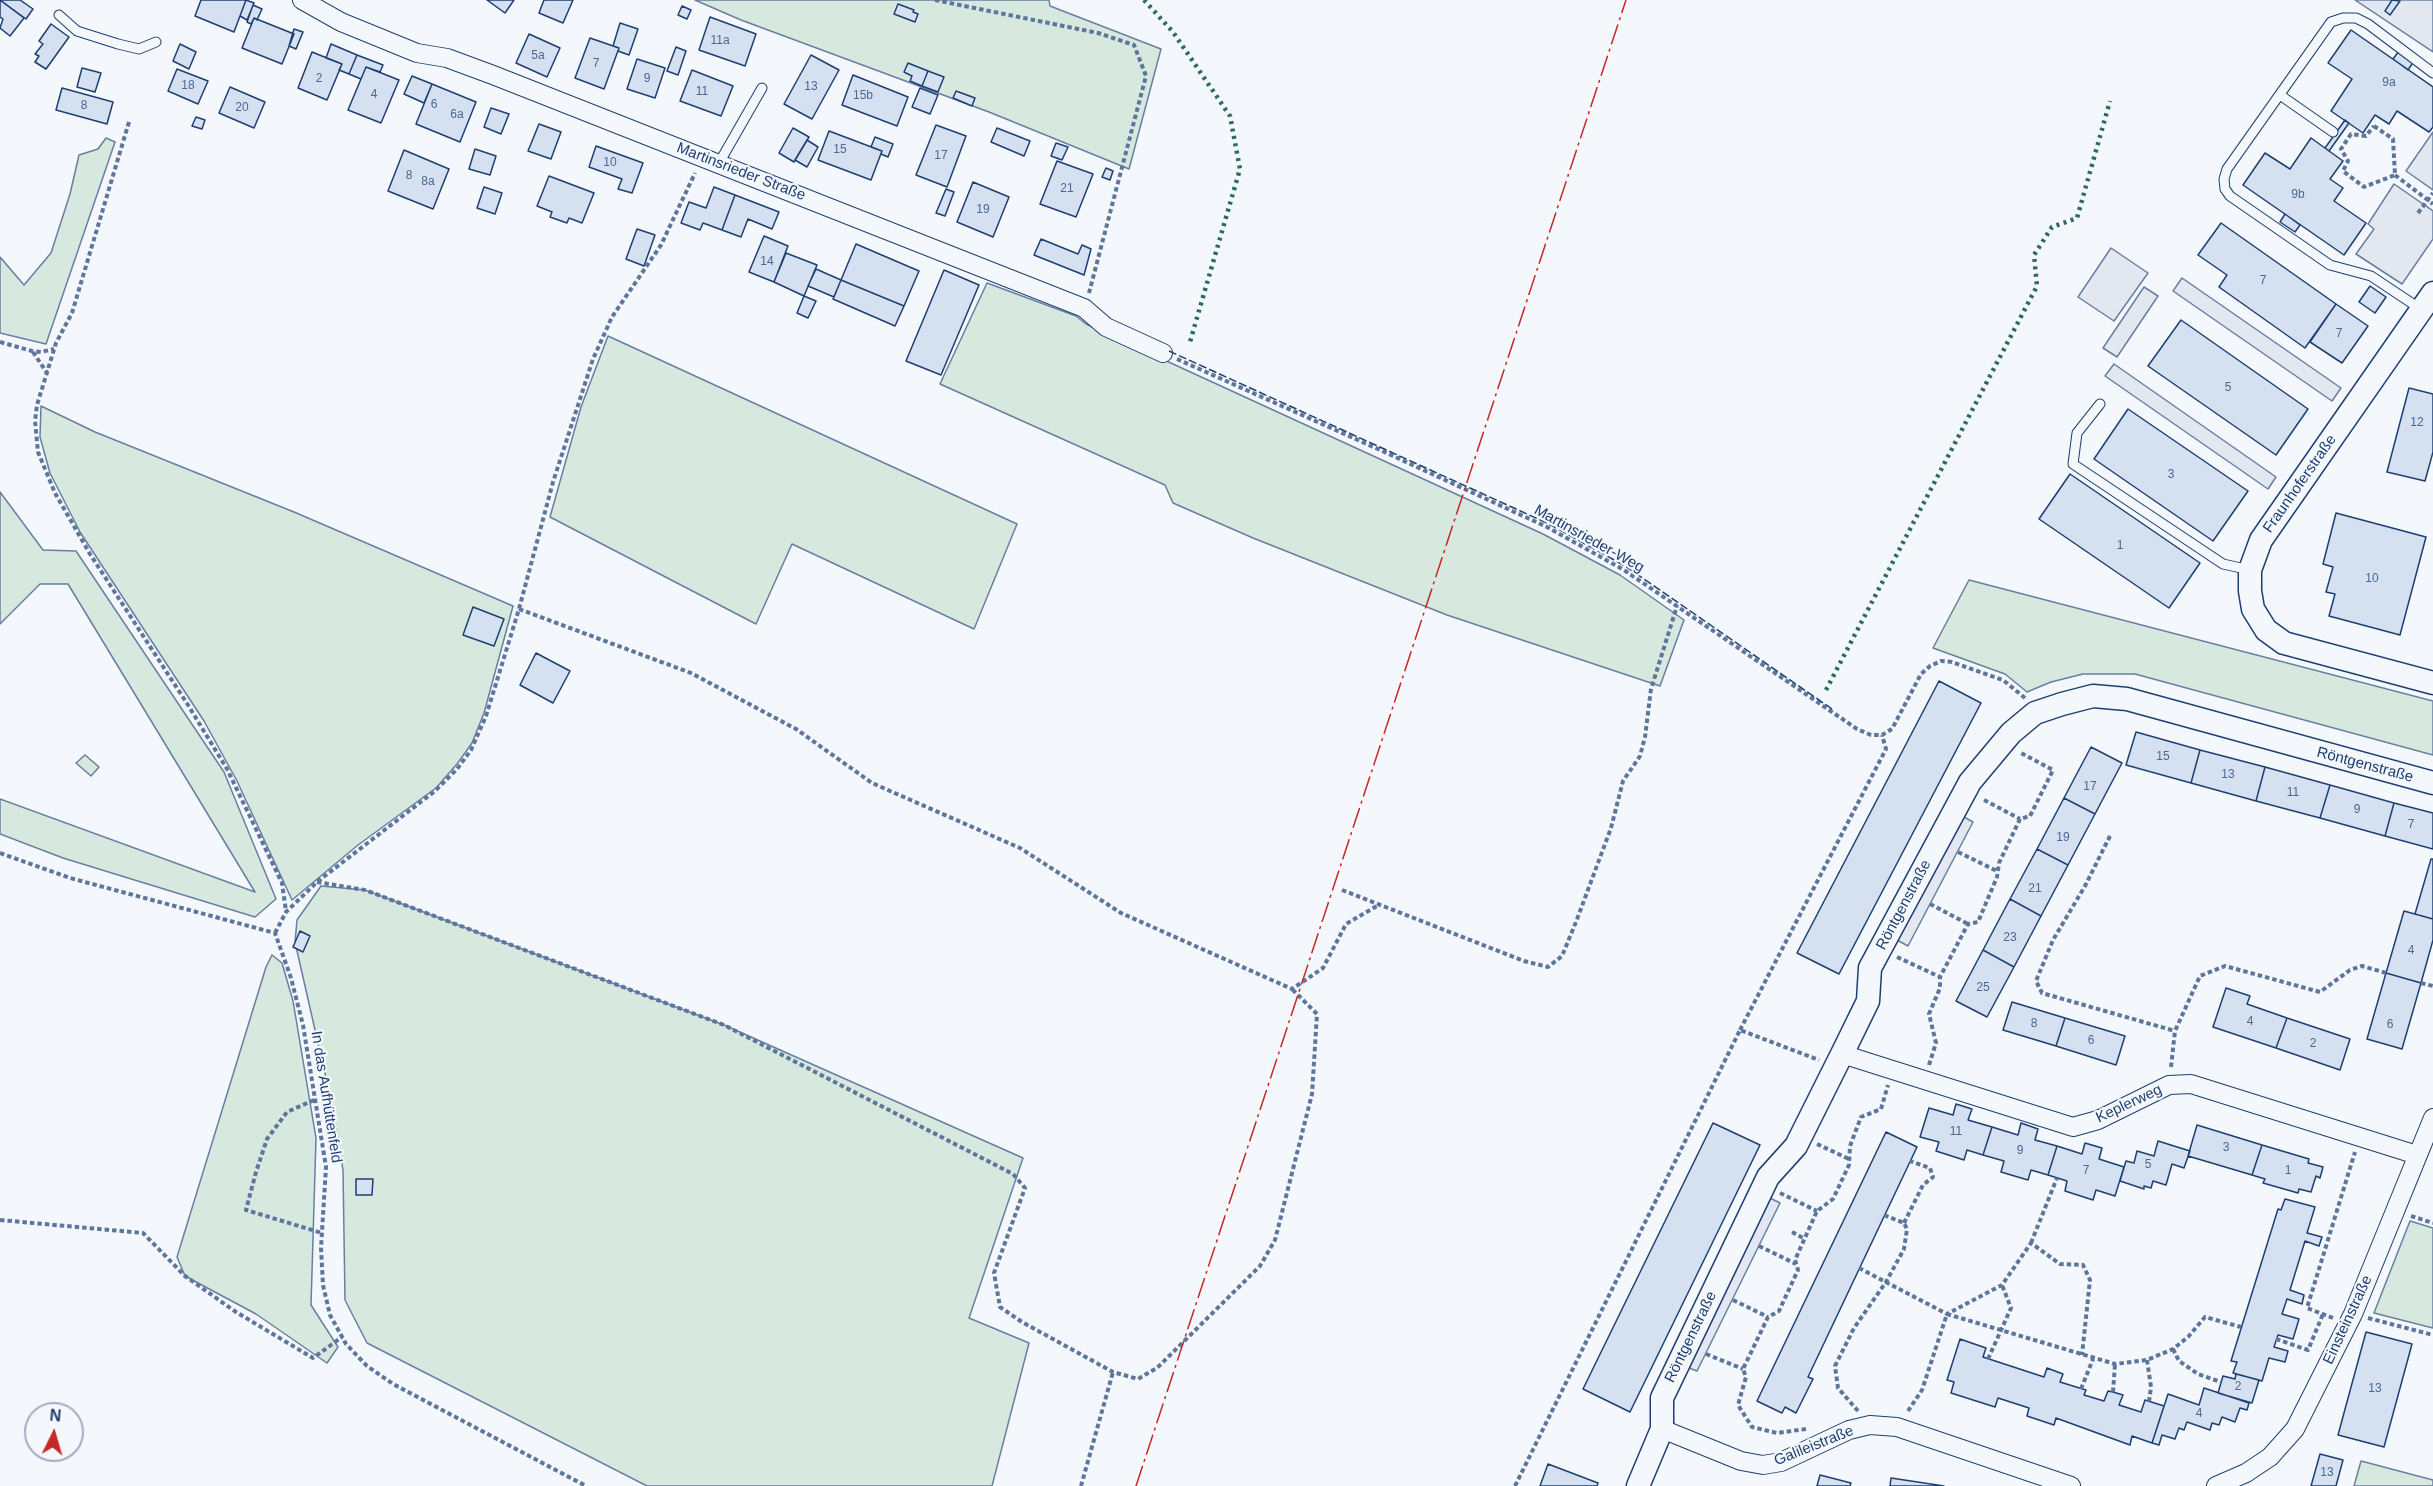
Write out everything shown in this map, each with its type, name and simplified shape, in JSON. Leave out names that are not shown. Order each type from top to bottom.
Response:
[{"type":"street","name":"Martinsrieder Straße","points":[[307,3],[341,21],[417,52],[447,58],[493,75],[1084,308],[1106,327],[1163,353]]},
{"type":"street","name":"Fraunhoferstraße","points":[[2427,302],[2261,540],[2250,570],[2250,591],[2253,609],[2266,630],[2284,643],[2433,683]]},
{"type":"street","name":"Röntgenstraße","points":[[1638,1486],[1662,1429],[1662,1398],[1768,1177],[1796,1146],[1868,1001],[1870,968],[1965,790],[2002,743],[2035,713],[2092,696],[2127,699],[2433,783]]},
{"type":"street","name":"Keplerweg","points":[[1839,1060],[1893,1070],[2073,1127],[2098,1120],[2169,1085],[2191,1084],[2418,1155]]},
{"type":"street","name":"Einsteinstraße","points":[[2216,1486],[2246,1473],[2270,1457],[2295,1429],[2351,1319],[2433,1118]]},
{"type":"street","name":"Galileistraße","points":[[1662,1429],[1741,1461],[1763,1465],[1781,1462],[1849,1430],[1870,1425],[1897,1427],[2072,1486]]},
{"type":"lane","points":[[59,15],[77,31],[118,44],[139,49],[156,42]]},
{"type":"lane","points":[[2427,302],[2372,276],[2330,265],[2230,196],[2225,189],[2224,179],[2227,169],[2331,22],[2343,18],[2356,18],[2368,24],[2433,72]]},
{"type":"lane","points":[[719,163],[762,88]]},
{"type":"lane","points":[[2280,95],[2333,132]]},
{"type":"lane","points":[[2100,404],[2077,433],[2073,464],[2223,564],[2250,570]]},
{"type":"path","points":[[935,0],[1098,33],[1134,45],[1146,76],[1084,308]]},
{"type":"path","points":[[129,122],[72,313],[55,349],[37,405],[35,422],[38,452],[55,493],[90,554],[227,769],[282,883],[286,912]]},
{"type":"path","points":[[2395,175],[2364,187],[2343,171],[2348,161],[2341,149],[2351,134],[2366,136],[2374,126],[2393,139],[2395,175],[2433,204]]},
{"type":"path","points":[[0,853],[70,878],[275,933],[286,912],[317,882],[435,791],[457,769],[471,750],[486,716],[519,609],[553,482],[593,358],[612,317],[661,245],[702,156]]},
{"type":"path","points":[[2418,213],[2433,193]]},
{"type":"path","points":[[0,342],[32,351],[55,349]]},
{"type":"path","points":[[32,351],[47,374]]},
{"type":"path","name":"Martinsrieder-Weg","points":[[1163,353],[1547,527],[1624,570],[1857,729],[1870,735],[1882,735]]},
{"type":"path","points":[[1342,890],[1377,906],[1524,961],[1548,967],[1562,956],[1611,828],[1623,781],[1640,756],[1652,689],[1677,606]]},
{"type":"path","points":[[317,882],[365,890],[724,1025],[1013,1174],[1025,1188],[994,1273],[1000,1307],[1022,1322],[1113,1372],[1138,1379],[1157,1368],[1260,1266],[1275,1240],[1312,1094],[1317,1014],[1292,989],[1121,913],[1020,848],[872,783],[796,729],[691,673],[519,609]]},
{"type":"path","points":[[1515,1486],[1740,1030],[1886,749],[1882,735],[1892,729],[1921,674],[1930,666],[1941,661],[1952,662],[2003,680],[2022,693],[2035,713]]},
{"type":"path","points":[[1965,790],[2020,819],[2030,816],[2053,770],[2002,743]]},
{"type":"path","points":[[1930,904],[1968,924],[1978,922],[1997,877],[1998,863],[2020,819]]},
{"type":"path","points":[[2110,836],[2085,886],[2053,940],[2036,981],[2042,993],[2175,1031]]},
{"type":"path","points":[[1958,852],[1997,871]]},
{"type":"path","points":[[1292,989],[1323,968],[1346,924],[1377,906]]},
{"type":"path","points":[[1924,1080],[1936,1043],[1929,1014],[1940,988],[1940,977],[1968,924]]},
{"type":"path","name":"In das Aufhüttenfeld","points":[[275,933],[291,978],[303,1025],[326,1167],[322,1233],[323,1285],[330,1315],[342,1337],[367,1366],[393,1384],[586,1486]]},
{"type":"path","points":[[1881,948],[1940,977]]},
{"type":"path","points":[[2169,1085],[2175,1031],[2200,976],[2225,966],[2320,992],[2350,970],[2362,966],[2386,973]]},
{"type":"path","points":[[2421,983],[2433,986]]},
{"type":"path","points":[[1740,1030],[1839,1060]]},
{"type":"path","points":[[1822,1443],[1810,1429],[1777,1433],[1752,1426],[1738,1405],[1746,1377],[1743,1369],[1768,1317],[1779,1311],[1798,1270],[1795,1260],[1817,1211],[1833,1199],[1849,1159],[1850,1146],[1861,1117],[1881,1109],[1893,1070]]},
{"type":"path","points":[[314,1100],[287,1112],[267,1139],[246,1210],[322,1233]]},
{"type":"path","points":[[1801,1137],[1849,1159]]},
{"type":"path","points":[[2360,1137],[2307,1308],[2323,1314],[2433,1335]]},
{"type":"path","points":[[1904,1223],[1923,1185],[1933,1177],[1930,1168],[1910,1161]]},
{"type":"path","points":[[1897,1427],[1922,1390],[1947,1314],[2002,1285],[2031,1243],[2057,1178]]},
{"type":"path","points":[[1764,1186],[1817,1211]]},
{"type":"path","points":[[1870,1425],[1838,1388],[1835,1366],[1854,1328],[1886,1282],[1904,1249],[1907,1229],[1904,1223],[1884,1215]]},
{"type":"path","points":[[0,1220],[143,1233],[185,1276],[236,1312],[313,1359],[342,1337]]},
{"type":"path","points":[[1792,1232],[1805,1239]]},
{"type":"path","points":[[2031,1243],[2060,1264],[2083,1265],[2090,1280],[2082,1356]]},
{"type":"path","points":[[1759,1246],[1797,1264]]},
{"type":"path","points":[[1859,1268],[1947,1314],[2115,1365],[2148,1360],[2173,1349],[2188,1337],[2205,1317],[2241,1327]]},
{"type":"path","points":[[1988,1359],[2011,1308],[2002,1285]]},
{"type":"path","points":[[1733,1300],[1768,1317]]},
{"type":"path","points":[[2276,1339],[2308,1350],[2323,1314]]},
{"type":"path","points":[[2173,1349],[2179,1361],[2198,1374],[2221,1382]]},
{"type":"path","points":[[1706,1354],[1743,1369]]},
{"type":"path","points":[[2081,1389],[2093,1359]]},
{"type":"path","points":[[2148,1360],[2151,1387],[2149,1402]]},
{"type":"path","points":[[2112,1392],[2115,1365]]},
{"type":"path","points":[[1081,1486],[1113,1372]]},
{"type":"shaded area","points":[[695,0],[1049,0],[1050,6],[1161,49],[1129,169],[989,112],[741,20]]},
{"type":"shaded area","points":[[2355,0],[2433,0],[2433,52]]},
{"type":"shaded area","points":[[2433,132],[2433,190],[2406,171]]},
{"type":"shaded area","points":[[106,138],[115,142],[46,344],[0,333],[0,257],[24,285],[51,253],[70,194],[79,155],[98,149]]},
{"type":"shaded area","points":[[2394,184],[2433,211],[2433,239],[2402,284],[2356,254],[2374,229],[2368,224]]},
{"type":"shaded area","points":[[2111,248],[2148,273],[2114,321],[2078,297]]},
{"type":"shaded area","points":[[2182,278],[2341,388],[2332,401],[2173,291]]},
{"type":"shaded area","points":[[987,283],[1076,316],[1086,324],[1543,534],[1620,575],[1684,620],[1660,686],[1447,615],[1253,538],[1173,503],[1165,485],[940,384]]},
{"type":"shaded area","points":[[2144,287],[2158,296],[2117,357],[2103,348]]},
{"type":"shaded area","points":[[608,336],[1017,524],[974,629],[792,544],[756,624],[550,517],[581,407]]},
{"type":"shaded area","points":[[2114,364],[2276,477],[2268,489],[2105,376]]},
{"type":"shaded area","points":[[41,406],[95,432],[294,512],[513,606],[484,713],[472,743],[457,764],[436,788],[358,845],[292,900],[237,781],[204,721],[80,532],[50,473],[40,437]]},
{"type":"shaded area","points":[[0,492],[43,550],[76,551],[224,772],[276,899],[255,917],[63,858],[0,834],[0,799],[255,892],[68,584],[40,584],[0,624]]},
{"type":"shaded area","points":[[1969,580],[2433,701],[2433,755],[2135,674],[2083,674],[2051,682],[2027,692],[2005,674],[1933,648]]},
{"type":"shaded area","points":[[85,755],[99,767],[91,776],[76,763]]},
{"type":"shaded area","points":[[1953,811],[1973,822],[1908,946],[1888,935]]},
{"type":"shaded area","points":[[321,886],[365,890],[724,1025],[1023,1158],[969,1318],[1029,1343],[992,1486],[647,1486],[367,1343],[345,1300],[343,1170],[333,1109],[295,942],[297,920]]},
{"type":"shaded area","points":[[272,955],[282,963],[293,1001],[316,1138],[311,1305],[338,1347],[327,1363],[256,1314],[185,1276],[177,1257],[266,967]]},
{"type":"shaded area","points":[[1760,1193],[1780,1203],[1697,1371],[1678,1364]]},
{"type":"shaded area","points":[[2410,1221],[2433,1228],[2433,1328],[2374,1313]]},
{"type":"shaded area","points":[[2361,1461],[2433,1480],[2433,1486],[2354,1486]]},
{"type":"building","points":[[0,0],[20,0],[33,9],[26,19]]},
{"type":"building","points":[[0,0],[24,18],[10,36],[0,28],[3,19],[0,17]]},
{"type":"building","points":[[201,0],[246,0],[234,32],[195,16]]},
{"type":"building","points":[[246,0],[254,3],[247,20],[240,16]]},
{"type":"building","points":[[487,0],[514,0],[505,13]]},
{"type":"building","points":[[544,0],[573,0],[563,23],[539,13]]},
{"type":"building","points":[[2392,0],[2400,1],[2390,15],[2385,11]]},
{"type":"building","points":[[898,4],[918,14],[915,22],[894,14]]},
{"type":"building","points":[[253,5],[262,9],[257,20],[254,18],[251,24],[247,22]]},
{"type":"building","points":[[682,6],[691,10],[687,19],[678,15]]},
{"type":"building","points":[[710,17],[756,34],[745,66],[699,50]]},
{"type":"building","points":[[254,18],[294,34],[282,64],[242,48]]},
{"type":"building","points":[[620,23],[638,29],[629,55],[618,51],[619,48],[613,46]]},
{"type":"building","points":[[51,24],[69,37],[46,69],[35,62],[39,56],[35,54],[43,44],[39,41]]},
{"type":"building","points":[[294,29],[303,32],[296,49],[289,46]]},
{"type":"building","points":[[2351,30],[2433,87],[2433,127],[2429,132],[2397,111],[2389,124],[2375,115],[2363,133],[2331,111],[2352,79],[2328,63]]},
{"type":"building","points":[[529,34],[560,48],[547,77],[516,63]]},
{"type":"building","points":[[590,38],[619,48],[604,89],[575,78]]},
{"type":"building","points":[[180,44],[196,52],[189,69],[173,61]]},
{"type":"building","points":[[331,44],[357,55],[349,74],[339,70],[342,64],[326,58]]},
{"type":"building","points":[[676,47],[686,51],[678,75],[667,71]]},
{"type":"building","points":[[2399,51],[2414,61],[2408,70],[2393,59]]},
{"type":"building","points":[[312,52],[342,64],[327,100],[298,88]]},
{"type":"building","points":[[357,55],[383,65],[380,72],[366,67],[361,79],[349,74]]},
{"type":"building","points":[[811,55],[839,70],[812,119],[784,104]]},
{"type":"building","points":[[637,59],[665,68],[655,98],[627,89]]},
{"type":"building","points":[[908,63],[928,71],[922,86],[910,81],[912,76],[904,72]]},
{"type":"building","points":[[366,67],[399,80],[381,123],[348,110]]},
{"type":"building","points":[[82,68],[101,73],[95,92],[77,87]]},
{"type":"building","points":[[177,69],[208,81],[198,104],[168,91]]},
{"type":"building","points":[[692,70],[733,86],[721,116],[680,101]]},
{"type":"building","points":[[928,71],[944,77],[938,92],[922,86]]},
{"type":"building","points":[[853,75],[908,97],[897,126],[842,105]]},
{"type":"building","points":[[412,76],[432,84],[424,103],[404,94]]},
{"type":"building","points":[[432,84],[476,102],[460,142],[416,124]]},
{"type":"building","points":[[230,87],[265,102],[254,128],[219,113]]},
{"type":"building","points":[[62,88],[113,102],[107,124],[56,110]]},
{"type":"building","points":[[920,88],[938,95],[930,114],[912,107]]},
{"type":"building","points":[[956,91],[975,98],[972,106],[953,98]]},
{"type":"building","points":[[491,108],[509,114],[501,134],[484,127]]},
{"type":"building","points":[[196,117],[205,120],[202,129],[192,126]]},
{"type":"building","points":[[2345,120],[2349,123],[2329,151],[2325,148]]},
{"type":"building","points":[[539,124],[561,132],[551,159],[528,151]]},
{"type":"building","points":[[936,125],[966,136],[947,187],[916,175]]},
{"type":"building","points":[[793,128],[809,137],[794,162],[779,153]]},
{"type":"building","points":[[997,128],[1030,141],[1024,156],[991,142]]},
{"type":"building","points":[[829,131],[882,151],[871,180],[818,160]]},
{"type":"building","points":[[875,137],[893,144],[888,157],[881,154],[882,151],[871,147]]},
{"type":"building","points":[[2311,138],[2343,161],[2330,179],[2343,188],[2334,201],[2366,223],[2344,255],[2243,185],[2265,153],[2290,169]]},
{"type":"building","points":[[807,140],[818,147],[807,167],[795,160]]},
{"type":"building","points":[[1056,143],[1068,147],[1062,160],[1051,156]]},
{"type":"building","points":[[596,146],[643,163],[632,193],[618,189],[622,179],[589,167]]},
{"type":"building","points":[[475,149],[496,156],[490,175],[469,169]]},
{"type":"building","points":[[404,150],[449,169],[433,209],[388,191]]},
{"type":"building","points":[[1057,161],[1093,174],[1076,217],[1040,204]]},
{"type":"building","points":[[1106,168],[1113,171],[1110,180],[1102,177]]},
{"type":"building","points":[[549,176],[594,193],[582,223],[569,218],[567,223],[550,217],[552,212],[537,206]]},
{"type":"building","points":[[973,182],[1009,197],[993,237],[957,222]]},
{"type":"building","points":[[484,187],[502,193],[495,214],[477,208]]},
{"type":"building","points":[[714,187],[735,195],[722,230],[703,223],[700,230],[681,223],[689,202],[706,208]]},
{"type":"building","points":[[946,189],[954,192],[945,216],[936,213]]},
{"type":"building","points":[[735,195],[779,212],[772,229],[748,219],[741,237],[722,230]]},
{"type":"building","points":[[2285,214],[2300,225],[2295,232],[2280,222]]},
{"type":"building","points":[[2221,223],[2336,304],[2305,348],[2219,287],[2227,275],[2198,255]]},
{"type":"building","points":[[637,229],[655,235],[644,266],[626,259]]},
{"type":"building","points":[[764,236],[788,246],[774,282],[749,272]]},
{"type":"building","points":[[1041,239],[1078,254],[1082,245],[1091,249],[1084,275],[1034,255]]},
{"type":"building","points":[[856,244],[919,271],[904,306],[841,280]]},
{"type":"building","points":[[786,253],[817,265],[804,296],[774,282]]},
{"type":"building","points":[[816,269],[841,280],[834,297],[808,286]]},
{"type":"building","points":[[944,270],[979,285],[941,375],[906,361]]},
{"type":"building","points":[[841,280],[904,306],[895,326],[833,299]]},
{"type":"building","points":[[2370,286],[2386,297],[2375,313],[2359,302]]},
{"type":"building","points":[[804,296],[816,301],[808,318],[797,313]]},
{"type":"building","points":[[2336,304],[2368,326],[2342,363],[2310,342]]},
{"type":"building","points":[[2181,320],[2308,409],[2276,455],[2148,366]]},
{"type":"building","points":[[2409,388],[2433,394],[2433,452],[2425,481],[2387,472]]},
{"type":"building","points":[[2128,409],[2248,491],[2213,541],[2094,459]]},
{"type":"building","points":[[2070,474],[2200,563],[2169,608],[2039,519]]},
{"type":"building","points":[[2336,513],[2426,537],[2400,635],[2329,616],[2335,594],[2326,592],[2333,567],[2323,564]]},
{"type":"building","points":[[473,607],[504,619],[494,646],[463,635]]},
{"type":"building","points":[[536,653],[570,671],[553,703],[520,685]]},
{"type":"building","points":[[1939,681],[1981,703],[1839,974],[1797,953]]},
{"type":"building","points":[[2136,732],[2200,750],[2191,783],[2126,765]]},
{"type":"building","points":[[2091,747],[2122,763],[2095,814],[2064,798]]},
{"type":"building","points":[[2200,750],[2265,767],[2256,801],[2191,783]]},
{"type":"building","points":[[2265,767],[2330,785],[2320,818],[2256,801]]},
{"type":"building","points":[[2330,785],[2394,803],[2385,836],[2320,818]]},
{"type":"building","points":[[2064,798],[2095,814],[2068,865],[2037,849]]},
{"type":"building","points":[[2394,803],[2433,813],[2433,849],[2385,836]]},
{"type":"building","points":[[2037,849],[2068,865],[2041,916],[2010,899]]},
{"type":"building","points":[[2431,859],[2433,859],[2433,919],[2415,914]]},
{"type":"building","points":[[2010,899],[2041,916],[2014,967],[1983,950]]},
{"type":"building","points":[[2404,911],[2433,919],[2433,940],[2421,983],[2386,973]]},
{"type":"building","points":[[300,931],[310,936],[303,952],[293,947]]},
{"type":"building","points":[[1983,950],[2014,967],[1987,1017],[1956,1001]]},
{"type":"building","points":[[2386,973],[2421,983],[2402,1049],[2367,1039]]},
{"type":"building","points":[[2226,988],[2250,996],[2247,1004],[2287,1018],[2276,1048],[2213,1027]]},
{"type":"building","points":[[2012,1002],[2065,1018],[2056,1046],[2003,1030]]},
{"type":"building","points":[[2065,1018],[2125,1036],[2116,1065],[2056,1046]]},
{"type":"building","points":[[2287,1018],[2350,1039],[2340,1070],[2276,1048]]},
{"type":"building","points":[[1956,1104],[1972,1109],[1968,1120],[1992,1127],[1983,1155],[1967,1150],[1964,1160],[1936,1151],[1939,1142],[1920,1137],[1929,1108],[1953,1115]]},
{"type":"building","points":[[1713,1123],[1760,1145],[1630,1412],[1583,1389]]},
{"type":"building","points":[[2021,1123],[2038,1129],[2035,1140],[2057,1146],[2048,1175],[2031,1170],[2028,1180],[2001,1172],[2004,1161],[1983,1155],[1992,1127],[2018,1135]]},
{"type":"building","points":[[2197,1125],[2262,1145],[2252,1175],[2188,1156]]},
{"type":"building","points":[[1886,1132],[1917,1147],[1808,1377],[1813,1379],[1796,1413],[1785,1407],[1782,1413],[1757,1401]]},
{"type":"building","points":[[2158,1141],[2190,1151],[2184,1168],[2172,1164],[2166,1185],[2153,1181],[2151,1188],[2144,1186],[2144,1189],[2120,1181],[2126,1161],[2134,1163],[2137,1151],[2154,1156]]},
{"type":"building","points":[[2085,1143],[2102,1148],[2099,1159],[2124,1167],[2115,1196],[2096,1190],[2093,1200],[2065,1191],[2067,1181],[2048,1175],[2057,1146],[2082,1154]]},
{"type":"building","points":[[2262,1145],[2309,1159],[2308,1163],[2323,1167],[2320,1178],[2316,1176],[2311,1192],[2299,1189],[2298,1193],[2263,1183],[2265,1179],[2252,1175]]},
{"type":"building","points":[[356,1179],[373,1179],[372,1195],[356,1195]]},
{"type":"building","points":[[2285,1199],[2315,1207],[2307,1233],[2322,1237],[2319,1246],[2305,1241],[2290,1290],[2304,1295],[2302,1304],[2287,1299],[2282,1314],[2299,1319],[2293,1339],[2278,1335],[2274,1347],[2288,1351],[2285,1362],[2269,1358],[2262,1381],[2233,1373],[2237,1362],[2231,1361],[2278,1209],[2281,1210]]},
{"type":"building","points":[[2366,1332],[2412,1344],[2384,1447],[2338,1435]]},
{"type":"building","points":[[1960,1339],[1986,1348],[1983,1357],[2044,1377],[2047,1368],[2063,1374],[2060,1382],[2086,1390],[2084,1395],[2104,1401],[2108,1391],[2113,1392],[2123,1395],[2119,1405],[2141,1412],[2145,1400],[2164,1406],[2152,1443],[2132,1436],[2130,1445],[2056,1418],[2054,1425],[2027,1416],[2029,1408],[1998,1398],[1995,1407],[1951,1393],[1954,1382],[1947,1380]]},
{"type":"building","points":[[2236,1374],[2259,1380],[2252,1403],[2218,1393],[2223,1376],[2235,1379]]},
{"type":"building","points":[[2204,1388],[2249,1403],[2247,1410],[2240,1408],[2235,1422],[2222,1417],[2219,1425],[2212,1423],[2210,1430],[2187,1422],[2184,1430],[2179,1428],[2175,1439],[2162,1435],[2159,1445],[2152,1443],[2168,1394],[2199,1405]]},
{"type":"building","points":[[2320,1454],[2343,1460],[2336,1486],[2311,1486]]},
{"type":"building","points":[[1548,1464],[1598,1483],[1597,1486],[1540,1486]]},
{"type":"building","points":[[1820,1475],[1851,1483],[1850,1486],[1817,1486]]},
{"type":"building","points":[[1891,1478],[1944,1486],[1890,1486]]},
{"type":"hedge","points":[[1144,0],[1173,32],[1230,116],[1240,169],[1190,342]]},
{"type":"hedge","points":[[1826,690],[2037,286],[2034,255],[2052,227],[2077,218],[2110,101]]},
{"type":"fence","points":[[1169,351],[1549,524],[1625,566],[1832,709]]},
{"type":"power","points":[[1136,1486],[1626,0]]}]
